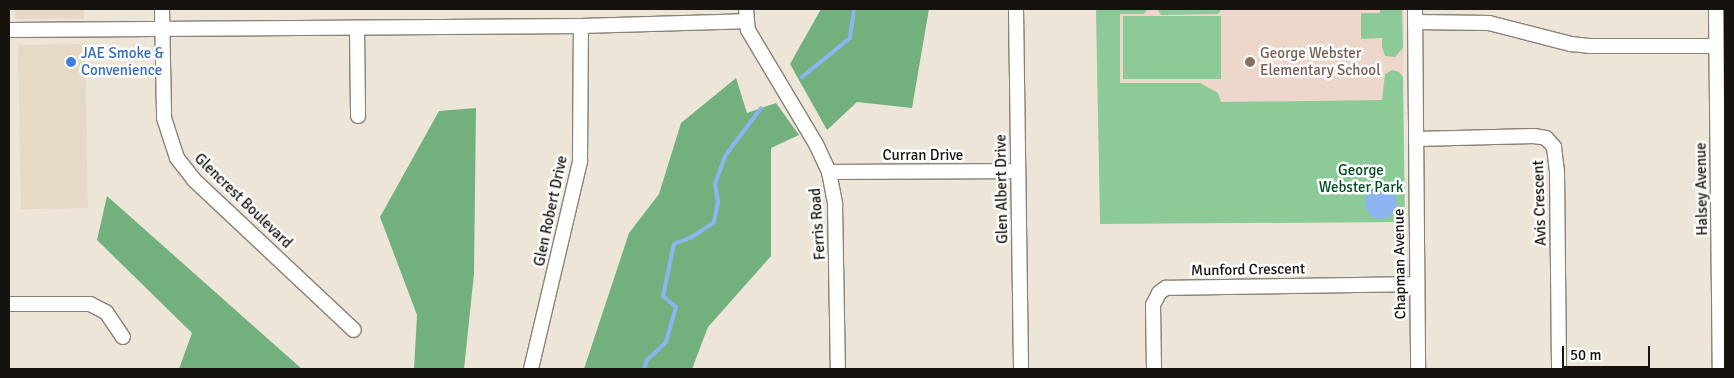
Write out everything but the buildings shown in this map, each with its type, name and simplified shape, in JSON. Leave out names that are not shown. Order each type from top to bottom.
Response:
[{"type":"street","name":"Glencrest Boulevard","points":[[162,9],[164,118],[177,158],[194,180],[354,330]]},
{"type":"street","name":"Glen Albert Drive","points":[[1016,9],[1021,369]]},
{"type":"street","name":"Halsey Avenue","points":[[1716,9],[1720,369]]},
{"type":"street","points":[[9,30],[581,26],[746,15]]},
{"type":"street","name":"Ferris Road","points":[[746,15],[816,144],[829,172],[835,204],[838,369]]},
{"type":"street","points":[[1415,15],[1489,23],[1571,44],[1589,46],[1716,46]]},
{"type":"street","name":"Chapman Avenue","points":[[1415,15],[1418,369]]},
{"type":"street","name":"Glen Robert Drive","points":[[531,369],[580,161],[581,26]]},
{"type":"street","points":[[357,28],[358,116]]},
{"type":"street","name":"Avis Crescent","points":[[1416,139],[1534,136],[1546,138],[1554,148],[1557,173],[1559,369]]},
{"type":"street","name":"Curran Drive","points":[[829,172],[1018,171]]},
{"type":"street","name":"Munford Crescent","points":[[1154,369],[1153,305],[1158,293],[1166,288],[1416,284]]},
{"type":"street","points":[[9,304],[90,304],[106,312],[123,337]]},
{"type":"shaded area","points":[[15,9],[84,9],[84,19],[15,19]]},
{"type":"shaded area","name":"George Webster Elementary School","points":[[1096,9],[1404,9],[1403,112],[1098,139]]},
{"type":"shaded area","points":[[85,44],[88,208],[21,209],[18,45]]},
{"type":"green space","points":[[821,9],[929,9],[912,108],[857,102],[827,130],[790,64]]},
{"type":"green space","name":"George Webster Park","points":[[1096,9],[1148,9],[1144,14],[1120,14],[1120,83],[1200,83],[1218,93],[1221,102],[1382,100],[1385,74],[1392,70],[1399,72],[1403,77],[1405,222],[1100,224]]},
{"type":"green space","points":[[1157,9],[1222,9],[1218,14],[1161,15]]},
{"type":"green space","points":[[1402,9],[1403,48],[1395,57],[1385,56],[1382,38],[1361,39],[1361,13],[1380,13],[1380,10]]},
{"type":"green space","points":[[1123,16],[1221,16],[1221,79],[1123,79]]},
{"type":"green space","points":[[736,78],[747,113],[776,103],[799,135],[771,148],[771,256],[708,327],[692,369],[584,369],[629,233],[659,194],[681,123]]},
{"type":"green space","points":[[476,108],[474,274],[464,369],[414,369],[417,315],[380,217],[439,111]]},
{"type":"green space","points":[[107,196],[302,369],[179,369],[192,333],[97,240]]},
{"type":"water","points":[[1381,187],[1387,188],[1392,192],[1396,197],[1396,209],[1392,214],[1387,218],[1381,219],[1375,218],[1370,214],[1366,209],[1365,203],[1366,197],[1370,192],[1375,188]]},
{"type":"waterway","points":[[802,77],[850,38],[854,9]]},
{"type":"waterway","points":[[644,369],[647,360],[666,342],[676,307],[663,296],[674,244],[692,237],[714,222],[718,202],[715,184],[725,156],[761,108]]},
{"type":"place","name":"JAE Smoke & Convenience","points":[[71,62]]},
{"type":"place","name":"George Webster Elementary School","points":[[1250,62]]}]
